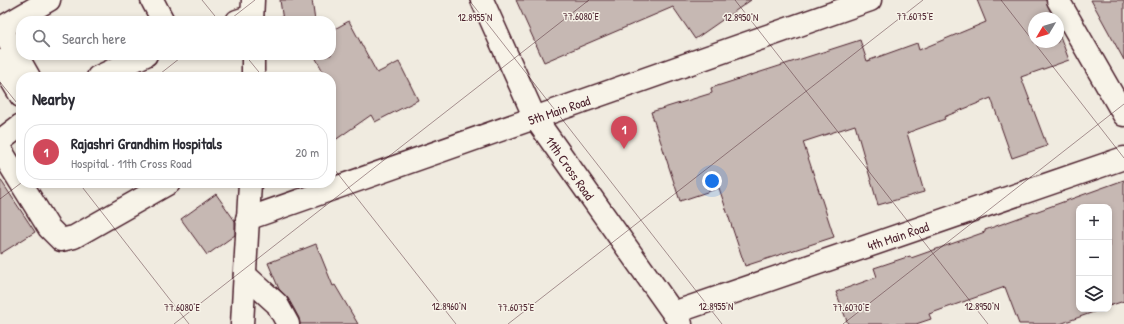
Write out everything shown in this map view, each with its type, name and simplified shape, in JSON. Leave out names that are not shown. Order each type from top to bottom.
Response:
[{"type":"street","points":[[22,16],[49,0]]},
{"type":"street","points":[[152,0],[160,16]]},
{"type":"street","name":"11th Cross Road","points":[[482,0],[535,118],[677,319]]},
{"type":"street","name":"5th Main Road","points":[[336,188],[535,118],[844,4],[870,0]]},
{"type":"street","points":[[1058,0],[1124,115]]},
{"type":"street","points":[[16,19],[1,28],[16,54]]},
{"type":"street","points":[[19,60],[26,72]]},
{"type":"street","points":[[109,72],[135,60]]},
{"type":"street","points":[[253,60],[253,72]]},
{"type":"street","points":[[0,61],[16,88]]},
{"type":"street","points":[[0,141],[16,129]]},
{"type":"street","points":[[0,149],[16,175]]},
{"type":"street","name":"4th Main Road","points":[[677,319],[1124,158]]},
{"type":"street","points":[[24,188],[49,228],[61,240],[74,237],[160,188]]},
{"type":"street","points":[[242,324],[250,188]]},
{"type":"street","name":"5th Main Road","points":[[247,219],[335,188]]},
{"type":"street","points":[[245,275],[277,304],[288,324]]},
{"type":"building","points":[[280,0],[312,0],[314,16],[282,16]]},
{"type":"building","points":[[516,0],[751,0],[695,39],[673,7],[544,62]]},
{"type":"building","points":[[977,0],[1046,0],[1051,12],[1028,12],[1028,48],[1064,47],[1069,60],[1021,77],[1047,146],[1012,158],[991,98],[944,117],[945,119],[907,133],[924,192],[878,205],[855,125],[803,142],[834,237],[745,266],[719,188],[680,201],[651,112],[712,93],[711,88],[860,40],[867,61],[917,43],[919,50],[986,22]]},
{"type":"building","points":[[1091,0],[1124,0],[1124,60]]},
{"type":"building","points":[[349,21],[377,73],[399,62],[418,100],[375,122],[371,115],[336,140],[336,72],[323,72],[317,60],[336,60],[336,28]]},
{"type":"building","points":[[0,179],[35,232],[0,254]]},
{"type":"building","points":[[1124,180],[1124,301],[1112,305],[1112,204],[1076,204],[1076,312],[1094,312],[1060,324],[1019,324],[1005,287],[929,314],[931,319],[916,324],[848,324],[836,292],[877,277],[874,268],[910,256],[911,258],[985,232],[985,230]]},
{"type":"building","points":[[216,194],[235,221],[235,235],[207,255],[181,219]]},
{"type":"building","points":[[316,244],[333,286],[335,285],[358,324],[300,324],[299,318],[288,298],[279,289],[268,263]]},
{"type":"place","name":"Rajashri Grandhim Hospitals","points":[[624,149]]}]
